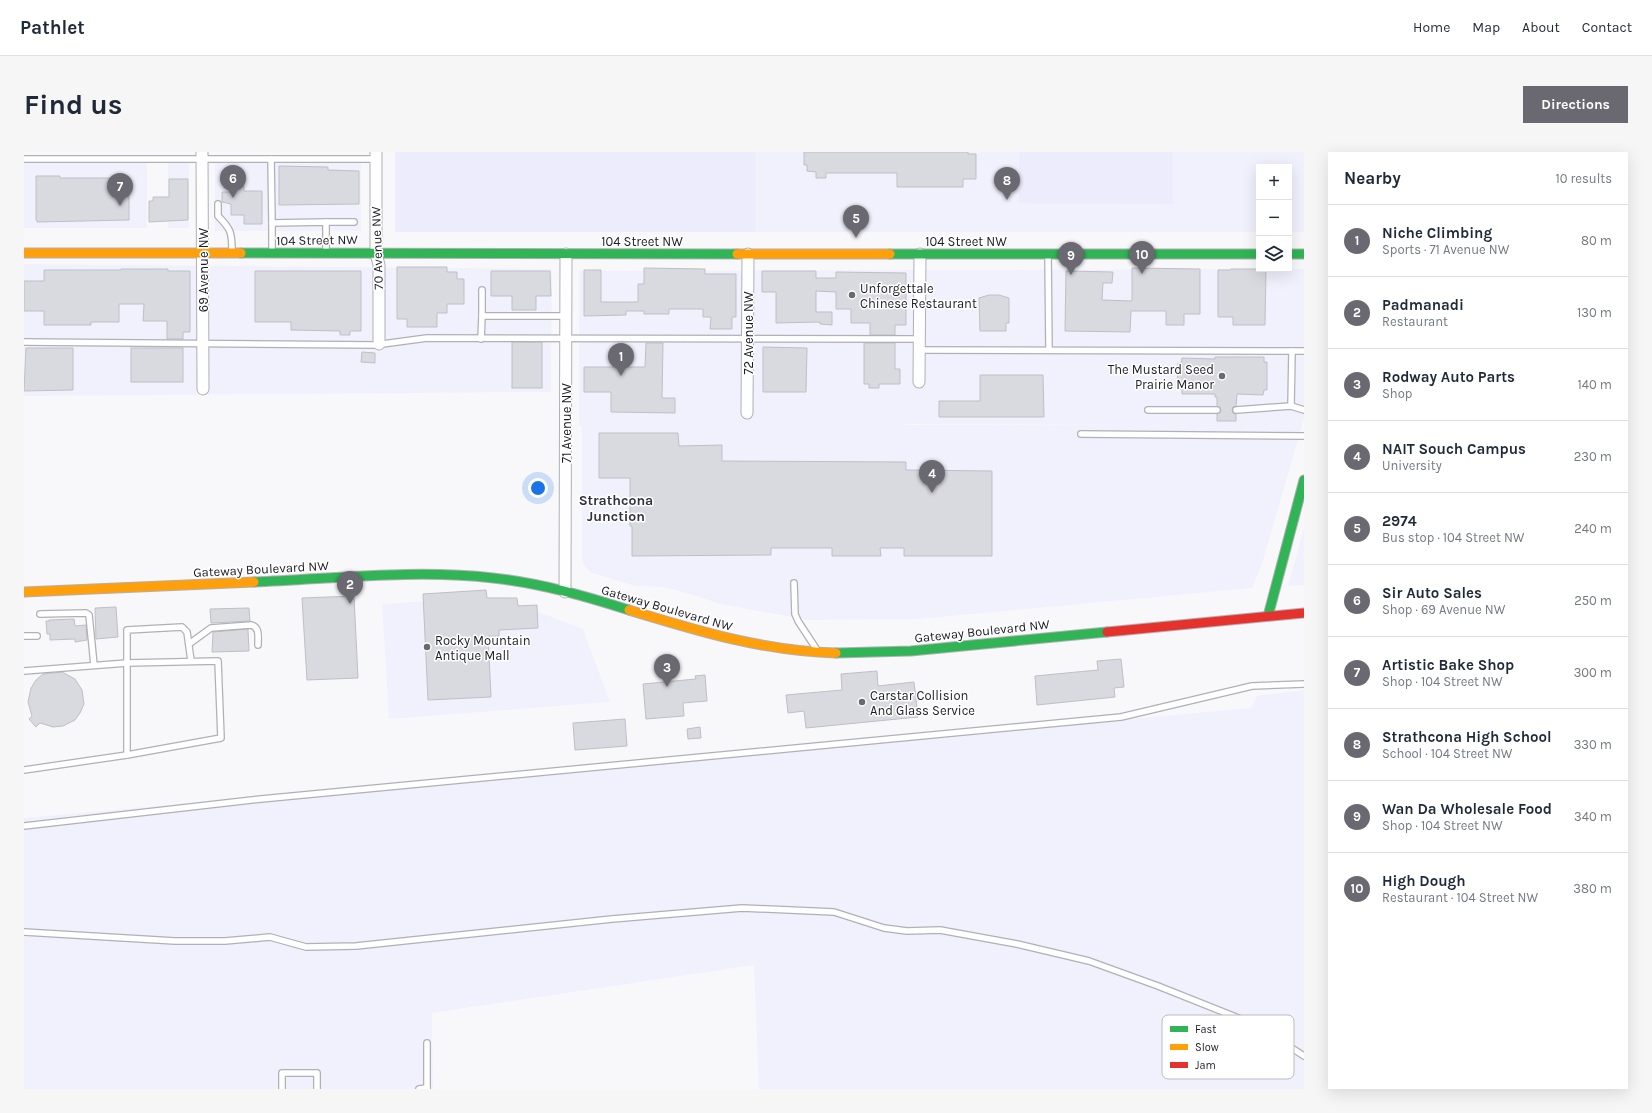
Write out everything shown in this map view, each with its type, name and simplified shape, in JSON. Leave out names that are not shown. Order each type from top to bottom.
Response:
[{"type":"main road","name":"104 Street NW","points":[[24,253],[1256,254]]},
{"type":"main road","points":[[1292,254],[1304,254]]},
{"type":"main road","points":[[1268,616],[1304,480]]},
{"type":"main road","name":"Gateway Boulevard NW","points":[[24,592],[441,575],[492,578],[530,584],[565,592],[736,641],[772,648],[818,653],[912,651],[1304,613]]},
{"type":"street","name":"69 Avenue NW","points":[[202,156],[203,389]]},
{"type":"street","name":"70 Avenue NW","points":[[376,156],[376,253],[379,264],[380,344]]},
{"type":"street","name":"71 Avenue NW","points":[[565,592],[566,254]]},
{"type":"street","name":"72 Avenue NW","points":[[747,412],[748,254]]},
{"type":"street","points":[[919,382],[920,254]]},
{"type":"lane","points":[[112,152],[112,160]]},
{"type":"lane","points":[[289,152],[289,159]]},
{"type":"lane","points":[[24,159],[112,160],[202,156],[289,159],[376,156]]},
{"type":"lane","points":[[271,159],[272,254]]},
{"type":"lane","points":[[218,204],[218,216],[228,225],[232,235],[232,254]]},
{"type":"lane","points":[[326,222],[326,254]]},
{"type":"lane","points":[[272,223],[354,222]]},
{"type":"lane","points":[[1048,254],[1049,350]]},
{"type":"lane","points":[[481,339],[482,290]]},
{"type":"lane","points":[[482,316],[565,316]]},
{"type":"lane","points":[[24,342],[380,344],[427,338],[748,339],[1049,350],[1304,351]]},
{"type":"lane","points":[[1291,406],[1292,351]]},
{"type":"lane","points":[[1236,410],[1291,406],[1304,410]]},
{"type":"lane","points":[[1148,410],[1217,410]]},
{"type":"lane","points":[[1081,434],[1304,436]]},
{"type":"lane","points":[[794,583],[795,614],[818,653]]},
{"type":"lane","points":[[40,614],[86,613],[89,615],[94,665]]},
{"type":"lane","points":[[189,644],[211,628],[255,626],[257,628],[258,645]]},
{"type":"lane","points":[[127,755],[127,630],[182,627],[187,632],[191,661]]},
{"type":"lane","points":[[24,636],[37,636]]},
{"type":"lane","points":[[24,671],[127,662],[218,661],[221,738],[127,755],[24,770]]},
{"type":"lane","points":[[24,826],[261,798],[1121,717],[1252,686],[1304,684]]},
{"type":"lane","points":[[24,932],[175,942],[270,938],[306,947],[356,946],[612,919],[742,908],[834,912],[884,928],[907,931],[940,930],[1017,944],[1089,961],[1231,1015]]},
{"type":"lane","points":[[419,1089],[427,1088],[427,1043]]},
{"type":"lane","points":[[1294,1050],[1304,1056]]},
{"type":"lane","points":[[282,1089],[282,1073],[317,1073],[317,1089]]},
{"type":"shaded area","points":[[395,152],[755,152],[755,232],[395,232]]},
{"type":"shaded area","points":[[755,152],[1304,152],[1304,232],[1292,232],[1292,164],[1256,164],[1256,232],[755,232]]},
{"type":"shaded area","points":[[1019,152],[1173,152],[1173,204],[1019,203]]},
{"type":"shaded area","points":[[24,163],[147,163],[147,228],[24,228]]},
{"type":"shaded area","points":[[168,163],[189,163],[189,228],[168,228]]},
{"type":"shaded area","points":[[215,163],[361,163],[361,231],[215,231]]},
{"type":"shaded area","points":[[24,264],[552,269],[551,392],[24,396]]},
{"type":"shaded area","points":[[1256,269],[1256,272],[1292,272],[1292,269],[1304,269],[1304,419],[1261,567],[1252,588],[918,619],[808,620],[720,604],[687,593],[662,587],[635,586],[592,573],[584,566],[582,560],[582,426],[579,426],[579,271]],"holes":[[[905,424],[1151,424],[905,425]]]},
{"type":"shaded area","points":[[1304,528],[1304,585],[1288,586]]},
{"type":"shaded area","points":[[499,597],[583,629],[610,702],[389,719],[382,604]]},
{"type":"shaded area","points":[[1304,690],[1304,1089],[759,1089],[754,965],[432,1013],[433,1089],[24,1089],[24,818],[1251,708],[1257,696]]},
{"type":"building","points":[[804,152],[968,152],[968,154],[976,154],[976,179],[963,179],[963,187],[897,187],[897,173],[826,173],[826,178],[816,178],[816,172],[807,171],[807,165],[804,165]]},
{"type":"building","points":[[279,166],[328,167],[328,170],[359,171],[359,204],[279,205]]},
{"type":"building","points":[[36,176],[60,176],[60,178],[129,178],[129,220],[37,222]]},
{"type":"building","points":[[169,179],[188,179],[188,220],[149,222],[149,201],[153,201],[153,197],[169,197]]},
{"type":"building","points":[[230,186],[244,186],[244,191],[262,191],[262,224],[244,224],[244,215],[231,215],[231,204],[222,202],[222,192],[231,192]]},
{"type":"building","points":[[397,267],[447,267],[447,272],[457,272],[457,279],[464,279],[464,304],[447,304],[447,313],[437,313],[437,327],[407,327],[407,319],[397,319]]},
{"type":"building","points":[[644,268],[705,269],[705,274],[736,274],[736,317],[732,317],[732,329],[710,329],[711,317],[703,317],[703,309],[669,309],[669,314],[644,314],[644,311],[626,311],[626,315],[584,316],[584,270],[601,270],[601,302],[638,302],[638,284],[644,284]]},
{"type":"building","points":[[1132,268],[1200,269],[1200,314],[1184,314],[1184,325],[1166,325],[1166,311],[1131,311],[1130,332],[1065,331],[1066,271],[1113,272],[1112,283],[1103,283],[1102,300],[1132,301]]},
{"type":"building","points":[[168,269],[168,271],[190,271],[190,332],[183,332],[183,339],[167,339],[167,321],[143,321],[144,304],[119,304],[119,322],[91,322],[91,325],[44,325],[44,311],[24,311],[24,281],[44,281],[44,270]]},
{"type":"building","points":[[1256,269],[1256,272],[1266,272],[1265,325],[1233,325],[1233,317],[1218,317],[1218,270]]},
{"type":"building","points":[[255,271],[361,271],[361,331],[350,331],[350,335],[340,335],[340,331],[291,330],[291,322],[255,322]]},
{"type":"building","points":[[491,271],[550,271],[551,296],[536,296],[536,310],[512,310],[512,296],[491,296]]},
{"type":"building","points":[[762,271],[816,271],[816,278],[836,278],[836,272],[906,273],[906,325],[895,325],[895,335],[870,335],[870,323],[851,323],[851,309],[836,309],[836,292],[816,291],[816,312],[832,312],[832,325],[820,324],[820,322],[776,323],[776,292],[762,292]]},
{"type":"building","points":[[989,295],[999,295],[1009,298],[1009,323],[1006,323],[1006,331],[980,331],[979,298]]},
{"type":"building","points":[[512,342],[542,342],[542,388],[512,388]]},
{"type":"building","points":[[646,343],[663,343],[662,398],[675,398],[675,413],[611,412],[611,392],[584,392],[584,367],[645,367]]},
{"type":"building","points":[[864,343],[895,343],[895,369],[900,369],[900,384],[879,384],[879,388],[869,388],[869,384],[864,384]]},
{"type":"building","points":[[763,347],[807,348],[806,392],[763,392]]},
{"type":"building","points":[[26,348],[73,348],[73,390],[24,391]]},
{"type":"building","points":[[131,348],[183,348],[183,382],[131,382]]},
{"type":"building","points":[[362,352],[375,353],[375,363],[361,362]]},
{"type":"building","name":"The Mustard Seed Prairie Manor","points":[[1215,357],[1264,357],[1264,362],[1267,362],[1267,390],[1264,390],[1263,395],[1237,394],[1236,406],[1233,407],[1232,410],[1233,413],[1236,414],[1236,421],[1217,421],[1217,414],[1221,410],[1217,406],[1217,397],[1215,397],[1215,394],[1182,394],[1182,389],[1177,389],[1178,363],[1181,363],[1182,358],[1215,359]]},
{"type":"building","points":[[980,375],[1043,375],[1044,417],[939,417],[939,401],[980,401]]},
{"type":"building","points":[[599,433],[678,433],[679,446],[722,445],[722,461],[906,462],[906,470],[992,471],[992,556],[904,556],[904,548],[880,548],[881,556],[832,556],[832,548],[771,548],[771,555],[632,556],[632,526],[630,526],[630,478],[599,478]]},
{"type":"building","points":[[486,590],[487,598],[517,598],[518,606],[537,605],[538,628],[499,630],[499,636],[488,636],[491,697],[428,700],[423,594]]},
{"type":"building","points":[[354,596],[358,678],[307,680],[302,598]]},
{"type":"building","points":[[116,607],[118,637],[96,639],[95,608]]},
{"type":"building","points":[[249,608],[250,621],[211,623],[210,609]]},
{"type":"building","points":[[74,619],[75,626],[86,625],[87,640],[75,642],[75,639],[50,640],[50,634],[47,634],[46,621]]},
{"type":"building","points":[[248,629],[249,651],[212,652],[213,632]]},
{"type":"building","points":[[1121,659],[1124,687],[1114,688],[1115,697],[1037,705],[1035,676],[1098,670],[1097,661]]},
{"type":"building","points":[[877,671],[878,686],[914,682],[918,717],[806,728],[804,711],[788,713],[786,695],[842,690],[841,674]]},
{"type":"building","points":[[62,672],[75,679],[82,690],[84,704],[80,713],[75,720],[63,726],[53,727],[40,723],[36,727],[29,719],[32,716],[28,702],[31,688],[36,680],[43,674]]},
{"type":"building","points":[[705,675],[707,701],[683,703],[684,716],[646,719],[643,684],[696,679],[695,676]]},
{"type":"building","points":[[625,719],[627,746],[575,750],[573,723]]},
{"type":"building","points":[[700,727],[701,738],[688,739],[687,729]]},
{"type":"traffic: fast","points":[[241,253],[737,254]]},
{"type":"traffic: fast","points":[[890,254],[1256,254]]},
{"type":"traffic: fast","points":[[1292,254],[1304,254]]},
{"type":"traffic: fast","points":[[1268,616],[1304,480]]},
{"type":"traffic: fast","points":[[254,582],[403,575],[463,575],[528,583],[579,595],[629,610]]},
{"type":"traffic: fast","points":[[836,653],[911,651],[1107,632]]},
{"type":"traffic: slow","points":[[24,253],[241,253]]},
{"type":"traffic: slow","points":[[737,254],[890,254]]},
{"type":"traffic: slow","points":[[24,592],[254,582]]},
{"type":"traffic: slow","points":[[629,610],[731,639],[783,648],[836,653]]},
{"type":"traffic: jam","points":[[1107,632],[1304,613]]},
{"type":"place","name":"Sir Auto Sales","points":[[233,198]]},
{"type":"place","name":"Strathcona High School","points":[[1007,200]]},
{"type":"place","name":"Artistic Bake Shop","points":[[120,206]]},
{"type":"place","name":"2974","points":[[856,238]]},
{"type":"place","name":"High Dough","points":[[1142,274]]},
{"type":"place","name":"Wan Da Wholesale Food","points":[[1071,275]]},
{"type":"place","name":"Unforgettale Chinese Restaurant","points":[[852,295]]},
{"type":"place","name":"Niche Climbing","points":[[621,376]]},
{"type":"place","name":"The Mustard Seed Prairie Manor","points":[[1222,376]]},
{"type":"place","name":"NAIT Souch Campus","points":[[932,493]]},
{"type":"place","name":"Padmanadi","points":[[350,604]]},
{"type":"place","name":"Rocky Mountain Antique Mall","points":[[427,647]]},
{"type":"place","name":"Rodway Auto Parts","points":[[667,687]]},
{"type":"place","name":"Carstar Collision And Glass Service","points":[[862,702]]},
{"type":"district","name":"Strathcona Junction","points":[[616,508]]}]
